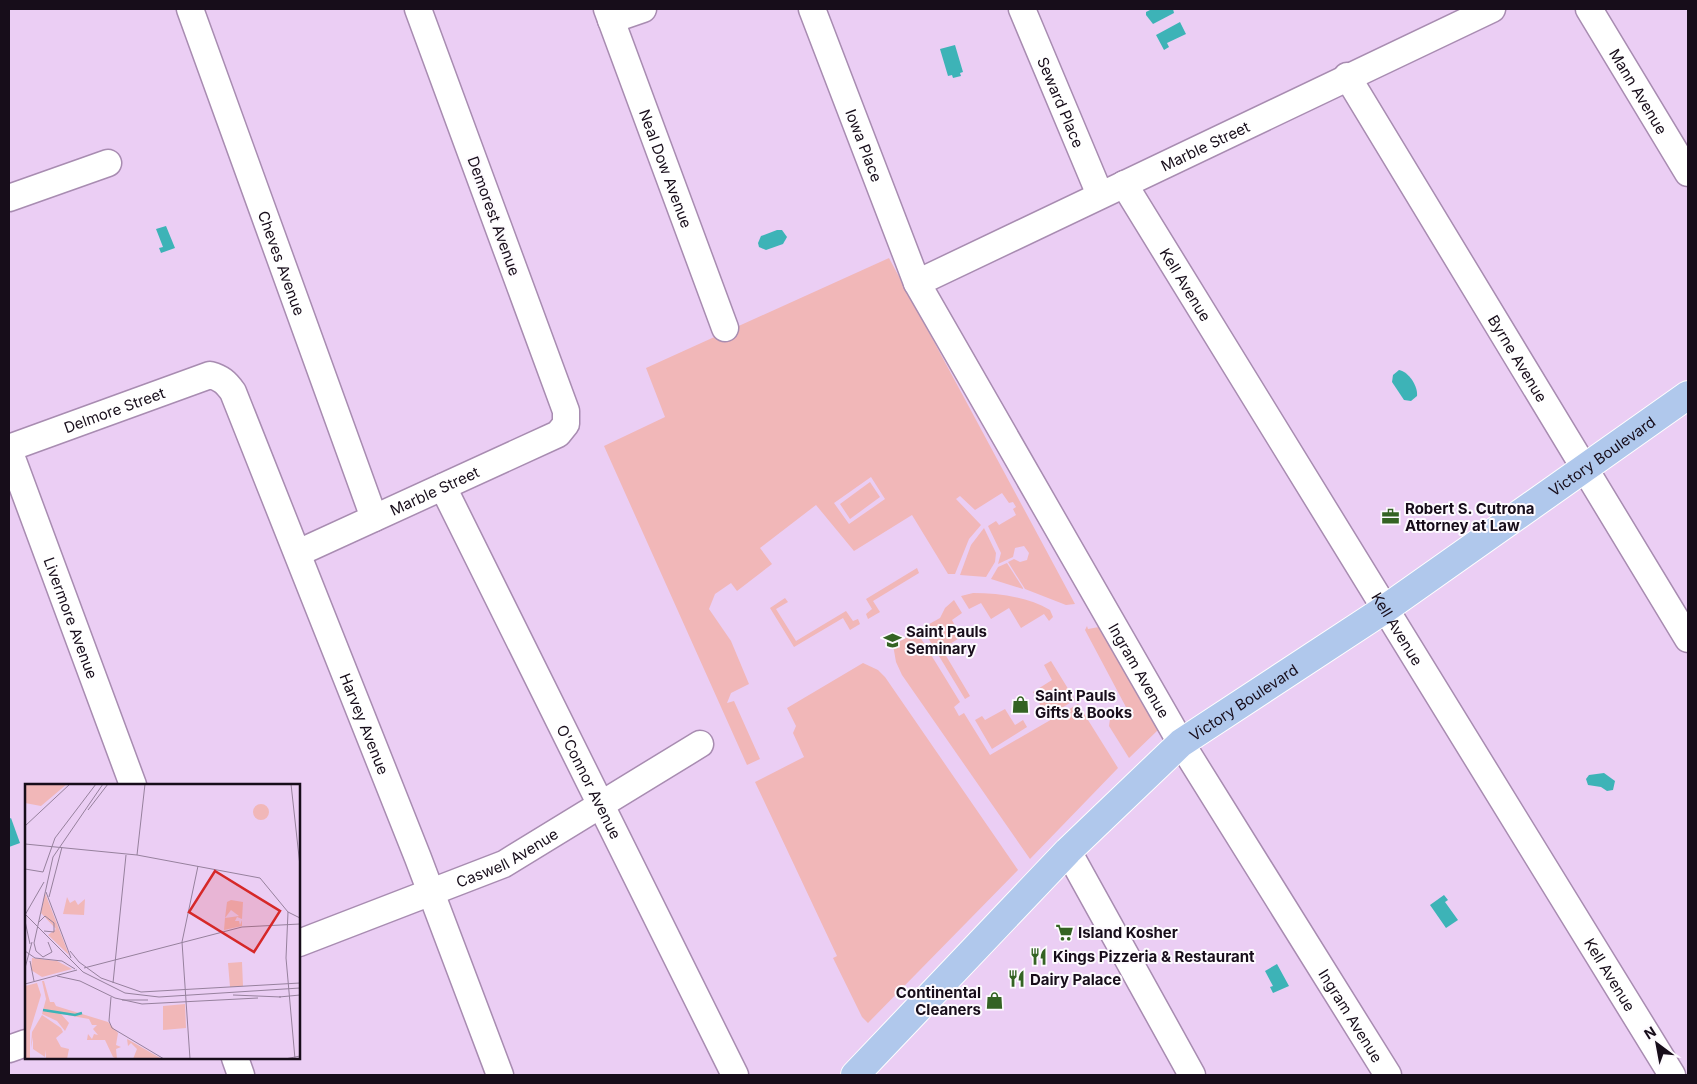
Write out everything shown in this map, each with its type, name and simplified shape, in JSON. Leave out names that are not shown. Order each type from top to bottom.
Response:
[{"type":"main road","name":"Victory Boulevard","points":[[855,1075],[1068,851],[1181,743],[1385,609],[1688,395]]},
{"type":"street","name":"Cheves Avenue","points":[[190,9],[374,518]]},
{"type":"street","name":"Demorest Avenue","points":[[418,9],[566,411],[566,424]]},
{"type":"street","points":[[609,14],[643,9]]},
{"type":"street","name":"Iowa Place","points":[[812,9],[917,283]]},
{"type":"street","name":"Seward Place","points":[[1022,9],[1100,196]]},
{"type":"street","name":"Marble Street","points":[[917,283],[1347,76],[1492,9]]},
{"type":"street","name":"Mann Avenue","points":[[1589,9],[1688,174]]},
{"type":"street","name":"Neal Dow Avenue","points":[[609,14],[725,328]]},
{"type":"street","name":"Byrne Avenue","points":[[1347,76],[1688,639]]},
{"type":"street","points":[[9,198],[108,163]]},
{"type":"street","name":"Kell Avenue","points":[[1124,184],[1672,1075]]},
{"type":"street","name":"Ingram Avenue","points":[[917,283],[1181,743],[1388,1075]]},
{"type":"street","name":"Delmore Street","points":[[9,449],[210,375],[220,378]]},
{"type":"street","name":"Harvey Avenue","points":[[220,378],[233,392],[298,553],[432,894],[500,1075]]},
{"type":"street","name":"Marble Street","points":[[298,553],[558,434],[566,424]]},
{"type":"street","name":"Livermore Avenue","points":[[9,449],[133,784]]},
{"type":"street","name":"O'Connor Avenue","points":[[443,487],[735,1075]]},
{"type":"street","name":"Caswell Avenue","points":[[300,943],[432,894],[504,864],[700,744]]},
{"type":"street","points":[[1068,851],[1192,1075]]},
{"type":"street","points":[[9,1049],[25,1043]]},
{"type":"street","points":[[234,1059],[241,1075]]},
{"type":"shaded area","points":[[1152,9],[1173,9],[1174,13],[1153,24],[1146,15],[1146,12]]},
{"type":"shaded area","points":[[1180,22],[1186,34],[1167,43],[1169,47],[1164,50],[1156,35]]},
{"type":"shaded area","points":[[955,45],[963,72],[960,73],[961,76],[953,78],[952,75],[948,76],[940,49]]},
{"type":"shaded area","points":[[166,226],[175,248],[161,253],[159,248],[163,247],[156,229]]},
{"type":"shaded area","points":[[782,230],[787,237],[783,244],[766,250],[759,247],[758,243],[761,236]]},
{"type":"shaded area","points":[[889,258],[1075,604],[1066,605],[1025,589],[1008,562],[1014,559],[1020,562],[1027,560],[1029,553],[1024,546],[1015,548],[1013,557],[998,564],[1001,553],[988,526],[996,521],[999,525],[1016,515],[1013,509],[1016,507],[1013,502],[1009,503],[1002,493],[975,510],[960,496],[956,499],[981,525],[969,539],[955,574],[948,574],[912,515],[854,551],[816,505],[760,548],[772,564],[737,591],[731,583],[715,594],[709,609],[731,641],[749,684],[731,693],[727,703],[734,701],[760,759],[747,765],[604,446],[665,417],[646,368]],"holes":[[[871,477],[885,499],[849,524],[834,503]]]},
{"type":"shaded area","points":[[1399,370],[1409,376],[1416,388],[1417,396],[1411,401],[1404,400],[1392,382],[1393,375]]},
{"type":"shaded area","points":[[870,482],[880,497],[850,519],[840,504]]},
{"type":"shaded area","points":[[984,528],[996,553],[995,562],[986,577],[960,575],[971,545]]},
{"type":"shaded area","points":[[1007,563],[1023,589],[991,579],[998,567]]},
{"type":"shaded area","points":[[917,568],[919,573],[873,601],[880,612],[868,619],[866,614],[872,609],[866,599]]},
{"type":"shaded area","points":[[973,593],[1003,595],[1023,599],[1050,610],[1053,617],[1049,621],[1044,614],[1021,628],[1009,608],[991,619],[981,603],[969,609],[961,596]]},
{"type":"shaded area","points":[[785,598],[788,602],[776,609],[796,641],[846,611],[853,621],[858,619],[860,624],[850,630],[843,618],[794,647],[770,608]]},
{"type":"shaded area","points":[[954,600],[962,613],[952,620],[961,637],[942,649],[970,696],[965,699],[922,628],[940,618],[945,608]]},
{"type":"shaded area","points":[[1087,626],[1088,629],[1099,627],[1104,632],[1158,730],[1129,758],[1109,726],[1110,719],[1127,709],[1085,630]]},
{"type":"shaded area","points":[[917,632],[960,702],[954,707],[959,716],[964,713],[990,755],[1078,704],[1118,768],[1030,859],[902,675],[896,662],[893,645]]},
{"type":"shaded area","points":[[1051,661],[1075,700],[1041,720],[1036,712],[1042,708],[1033,692],[1052,680],[1044,665]]},
{"type":"shaded area","points":[[863,663],[878,670],[885,677],[1018,870],[868,1023],[862,1017],[833,958],[837,956],[755,782],[804,757],[793,733],[796,726],[787,708]]},
{"type":"shaded area","points":[[1005,709],[1015,725],[1023,720],[1027,727],[992,749],[975,720],[982,716],[985,720]]},
{"type":"shaded area","points":[[1604,773],[1615,781],[1613,790],[1607,791],[1601,787],[1588,785],[1586,779],[1589,775]]},
{"type":"shaded area","points":[[11,818],[20,843],[9,847],[9,819]]},
{"type":"shaded area","points":[[1444,895],[1448,900],[1445,902],[1458,920],[1446,928],[1430,905]]},
{"type":"shaded area","points":[[1277,964],[1289,986],[1273,993],[1270,987],[1273,986],[1265,971]]},
{"type":"place","name":"Robert S. Cutrona Attorney at Law","points":[[1391,517]]},
{"type":"place","name":"Saint Pauls Seminary","points":[[892,640]]},
{"type":"place","name":"Saint Pauls Gifts & Books","points":[[1021,704]]},
{"type":"place","name":"Island Kosher","points":[[1064,932]]},
{"type":"place","name":"Kings Pizzeria & Restaurant","points":[[1039,956]]},
{"type":"place","name":"Dairy Palace","points":[[1016,979]]},
{"type":"place","name":"Continental Cleaners","points":[[995,1001]]}]
